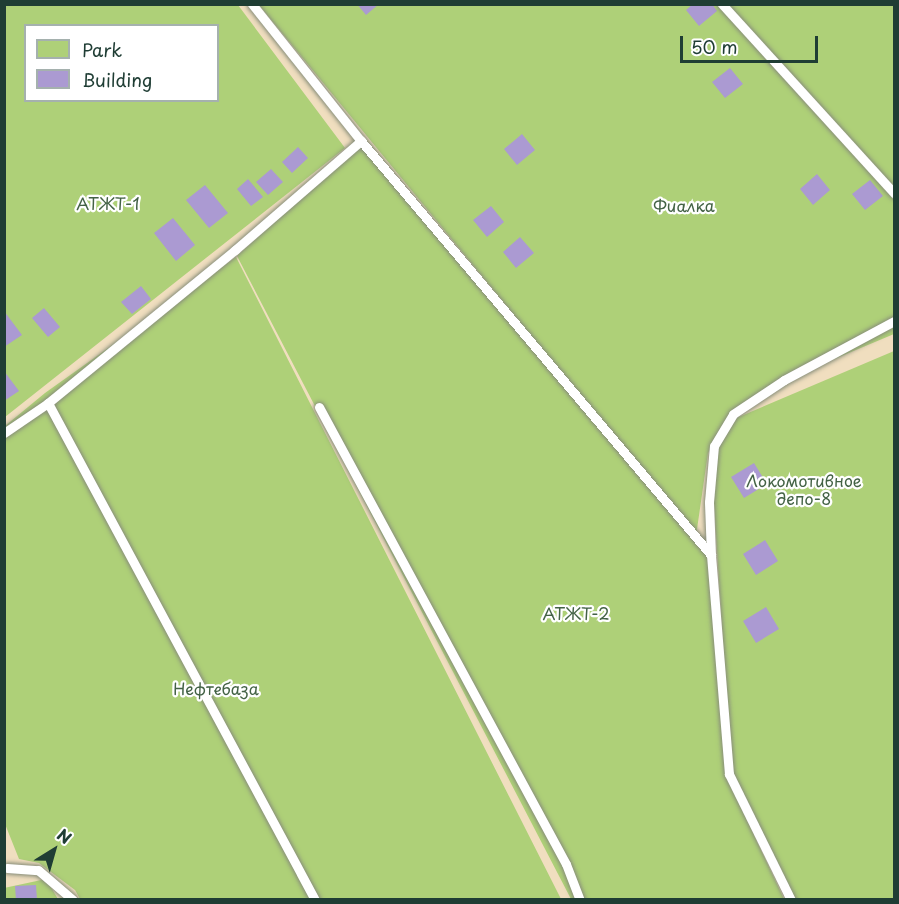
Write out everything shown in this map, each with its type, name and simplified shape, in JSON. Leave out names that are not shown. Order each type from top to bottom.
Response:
[{"type":"lane","points":[[252,4],[360,141],[711,555]]},
{"type":"lane","points":[[722,4],[894,193]]},
{"type":"lane","points":[[4,433],[48,403],[360,141]]},
{"type":"lane","points":[[791,900],[729,774],[711,555],[709,502],[714,446],[733,414],[784,381],[894,321]]},
{"type":"lane","points":[[48,403],[315,900]]},
{"type":"lane","points":[[319,407],[566,864],[580,900]]},
{"type":"lane","points":[[5,866],[38,870],[73,900]]},
{"type":"green space","name":"АТЖТ-1","points":[[5,5],[238,5],[345,148],[5,417]]},
{"type":"green space","name":"Фиалка","points":[[259,5],[894,5],[894,334],[782,381],[731,412],[708,453],[696,536]]},
{"type":"green space","name":"АТЖТ-2","points":[[360,145],[708,558],[727,778],[784,899],[571,899],[237,256]]},
{"type":"green space","name":"Нефтебаза","points":[[236,257],[561,899],[80,899],[75,890],[39,863],[19,859],[5,824],[5,426],[45,393]]},
{"type":"green space","name":"Локомотивное депо-8","points":[[894,351],[894,899],[787,899],[732,780],[711,457],[734,419]]},
{"type":"green space","points":[[46,879],[58,899],[5,899],[4,888]]},
{"type":"building","points":[[357,4],[379,4],[366,15]]},
{"type":"building","points":[[693,4],[712,4],[717,11],[699,26],[686,10]]},
{"type":"building","points":[[730,68],[743,84],[725,98],[712,82]]},
{"type":"building","points":[[522,134],[535,150],[517,165],[504,149]]},
{"type":"building","points":[[298,147],[308,158],[292,173],[282,162]]},
{"type":"building","points":[[271,169],[283,182],[268,195],[256,182]]},
{"type":"building","points":[[817,174],[830,190],[813,205],[800,189]]},
{"type":"building","points":[[248,179],[263,197],[251,206],[237,189]]},
{"type":"building","points":[[870,180],[883,196],[865,210],[852,194]]},
{"type":"building","points":[[205,185],[228,213],[209,228],[186,200]]},
{"type":"building","points":[[491,206],[504,222],[487,237],[473,220]]},
{"type":"building","points":[[173,218],[195,245],[176,261],[154,233]]},
{"type":"building","points":[[520,237],[534,253],[516,268],[503,252]]},
{"type":"building","points":[[141,286],[151,299],[132,314],[121,302]]},
{"type":"building","points":[[44,308],[60,327],[48,337],[32,318]]},
{"type":"building","points":[[4,311],[22,335],[4,347]]},
{"type":"building","points":[[4,371],[19,391],[4,401]]},
{"type":"building","points":[[754,463],[767,484],[744,498],[731,477]]},
{"type":"building","points":[[765,540],[778,561],[756,575],[743,554]]},
{"type":"building","points":[[766,607],[779,629],[756,643],[743,621]]},
{"type":"building","points":[[36,885],[37,900],[16,900],[15,886]]}]
